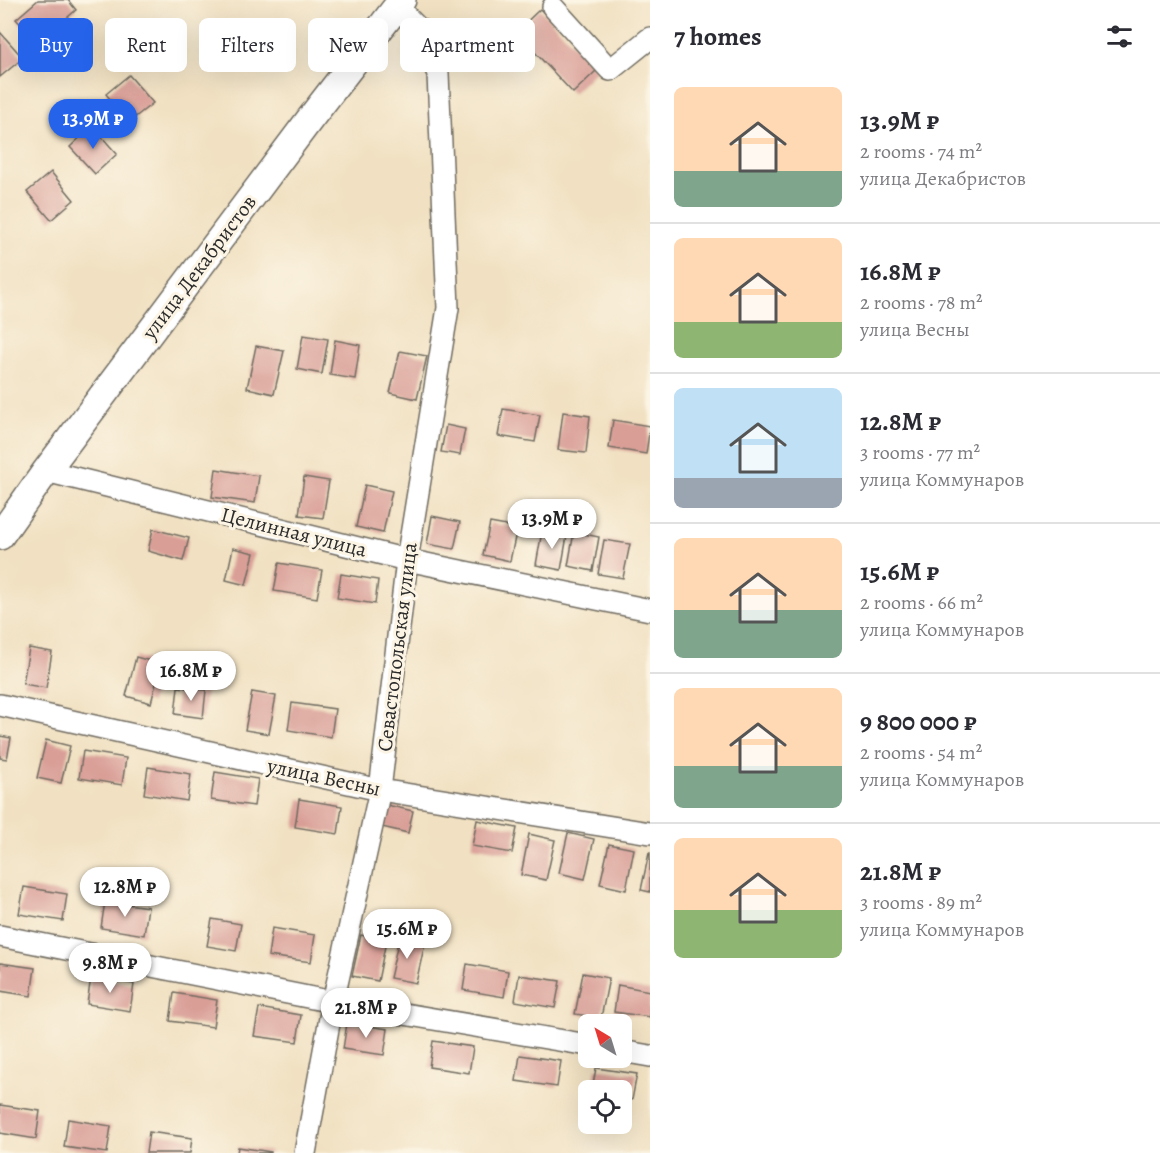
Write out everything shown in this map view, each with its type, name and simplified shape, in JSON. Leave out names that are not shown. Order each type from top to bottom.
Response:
[{"type":"main road","name":"улица Декабристов","points":[[0,536],[46,471],[399,3]]},
{"type":"street","name":"Севастопольская улица","points":[[305,1153],[333,1002],[380,790],[407,560],[448,308],[438,74],[419,29],[399,3]]},
{"type":"street","points":[[553,7],[610,70],[650,38]]},
{"type":"street","name":"Целинная улица","points":[[46,471],[407,560],[650,610]]},
{"type":"street","name":"улица Весны","points":[[0,705],[380,790],[650,833]]},
{"type":"street","points":[[0,936],[333,1002],[578,1043]]},
{"type":"street","points":[[632,1053],[650,1056]]},
{"type":"building","points":[[38,0],[68,0],[76,10],[67,18],[18,18],[18,21],[16,19]]},
{"type":"building","points":[[540,9],[597,70],[573,93],[535,52],[535,18],[531,18]]},
{"type":"building","points":[[0,32],[18,52],[18,62],[0,77]]},
{"type":"building","points":[[129,75],[153,103],[129,122],[106,94]]},
{"type":"building","points":[[92,126],[117,154],[95,174],[70,147]]},
{"type":"building","points":[[51,172],[74,200],[51,220],[27,192]]},
{"type":"building","points":[[303,335],[328,339],[322,374],[297,369]]},
{"type":"building","points":[[335,340],[360,345],[355,379],[330,375]]},
{"type":"building","points":[[256,346],[284,351],[274,394],[247,388]]},
{"type":"building","points":[[400,351],[427,356],[417,399],[390,393]]},
{"type":"building","points":[[503,409],[540,415],[535,442],[498,436]]},
{"type":"building","points":[[563,412],[590,416],[586,453],[558,450]]},
{"type":"building","points":[[613,420],[650,426],[646,454],[609,448]]},
{"type":"building","points":[[446,425],[465,429],[460,455],[441,452]]},
{"type":"building","points":[[216,469],[259,476],[255,503],[212,497]]},
{"type":"building","points":[[304,477],[329,481],[323,518],[299,515]]},
{"type":"building","points":[[365,485],[392,491],[383,533],[356,527]]},
{"type":"building","points":[[432,516],[460,522],[454,549],[427,544]]},
{"type":"building","points":[[490,523],[517,528],[510,561],[483,555]]},
{"type":"building","points":[[153,529],[189,538],[183,561],[148,551]]},
{"type":"building","points":[[542,531],[567,536],[561,570],[536,565]]},
{"type":"building","points":[[574,532],[599,537],[593,571],[568,566]]},
{"type":"building","points":[[604,540],[630,544],[623,578],[598,574]]},
{"type":"building","points":[[233,548],[254,553],[246,585],[226,580]]},
{"type":"building","points":[[279,563],[322,570],[317,598],[274,591]]},
{"type":"building","points":[[341,574],[378,580],[375,604],[337,598]]},
{"type":"building","points":[[29,648],[52,652],[46,688],[23,684]]},
{"type":"building","points":[[136,657],[161,664],[151,703],[126,696]]},
{"type":"building","points":[[178,687],[206,690],[203,718],[175,714]]},
{"type":"building","points":[[252,692],[276,696],[269,734],[245,730]]},
{"type":"building","points":[[292,703],[335,709],[331,737],[288,730]]},
{"type":"building","points":[[0,736],[11,738],[7,759],[0,758]]},
{"type":"building","points":[[46,740],[70,746],[61,783],[37,778]]},
{"type":"building","points":[[83,751],[126,758],[122,785],[79,778]]},
{"type":"building","points":[[148,767],[191,774],[187,801],[144,794]]},
{"type":"building","points":[[215,772],[258,779],[254,806],[211,800]]},
{"type":"building","points":[[299,799],[342,806],[338,834],[295,827]]},
{"type":"building","points":[[387,805],[413,811],[408,833],[382,827]]},
{"type":"building","points":[[477,820],[517,828],[512,853],[472,846]]},
{"type":"building","points":[[568,833],[594,839],[585,879],[559,873]]},
{"type":"building","points":[[529,834],[555,840],[546,880],[521,875]]},
{"type":"building","points":[[609,844],[634,849],[626,890],[600,884]]},
{"type":"building","points":[[650,853],[650,892],[641,890]]},
{"type":"building","points":[[24,887],[67,894],[63,921],[19,914]]},
{"type":"building","points":[[105,901],[148,907],[144,935],[101,928]]},
{"type":"building","points":[[212,919],[241,924],[236,951],[207,946]]},
{"type":"building","points":[[272,928],[315,935],[311,962],[268,956]]},
{"type":"building","points":[[361,935],[386,941],[378,981],[352,976]]},
{"type":"building","points":[[399,938],[425,943],[416,983],[390,978]]},
{"type":"building","points":[[0,963],[35,968],[31,996],[0,991]]},
{"type":"building","points":[[467,964],[508,971],[504,997],[463,990]]},
{"type":"building","points":[[583,973],[609,978],[602,1014],[575,1014]]},
{"type":"building","points":[[519,975],[560,981],[555,1008],[515,1001]]},
{"type":"building","points":[[91,977],[134,984],[130,1011],[87,1004]]},
{"type":"building","points":[[618,985],[650,991],[650,1017],[614,1012]]},
{"type":"building","points":[[174,993],[217,1000],[213,1027],[170,1021]]},
{"type":"building","points":[[259,1008],[301,1015],[297,1042],[254,1036]]},
{"type":"building","points":[[347,1023],[388,1029],[384,1055],[343,1049]]},
{"type":"building","points":[[433,1041],[473,1047],[469,1073],[429,1067]]},
{"type":"building","points":[[520,1055],[561,1061],[557,1087],[516,1081]]},
{"type":"building","points":[[596,1068],[637,1074],[632,1100],[632,1080],[594,1080]]},
{"type":"building","points":[[0,1105],[40,1111],[36,1139],[0,1133]]},
{"type":"building","points":[[68,1119],[111,1126],[107,1153],[64,1147]]},
{"type":"building","points":[[149,1132],[192,1138],[190,1153],[146,1153]]},
{"type":"building","points":[[238,1147],[271,1152],[271,1153],[237,1153]]}]
